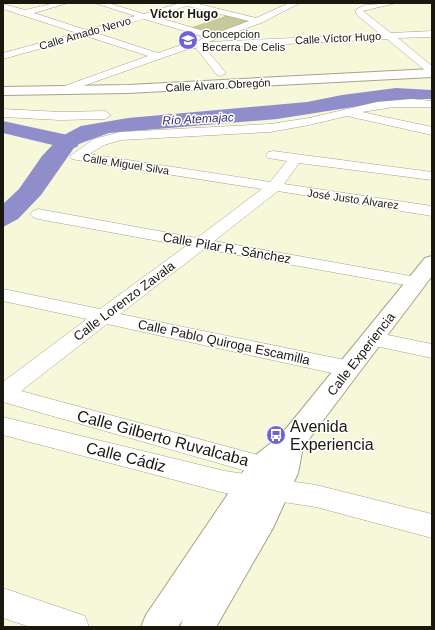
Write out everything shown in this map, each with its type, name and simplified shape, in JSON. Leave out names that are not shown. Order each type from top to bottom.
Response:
[{"type":"street","points":[[11,17],[64,3]]},
{"type":"street","points":[[99,3],[214,37]]},
{"type":"street","points":[[187,3],[258,21]]},
{"type":"street","name":"Calle Amado Nervo","points":[[3,56],[187,3]]},
{"type":"street","points":[[221,73],[198,45],[214,37],[258,21],[296,3]]},
{"type":"street","points":[[392,3],[365,7],[359,10],[360,13],[431,70]]},
{"type":"street","points":[[3,6],[157,56]]},
{"type":"street","name":"Calle Víctor Hugo","points":[[60,91],[157,56],[198,45],[432,34]]},
{"type":"street","name":"Calle Álvaro Obregón","points":[[3,86],[222,80],[431,70]]},
{"type":"street","name":"Calle Álvaro Obregón","points":[[3,91],[128,89],[431,70]]},
{"type":"street","name":"Calle Miguel Silva","points":[[273,188],[77,156],[99,142],[120,136],[291,125],[373,105],[432,104]]},
{"type":"street","points":[[344,112],[432,131]]},
{"type":"street","points":[[3,113],[60,116],[105,115]]},
{"type":"street","points":[[273,155],[432,176]]},
{"type":"street","name":"Calle Lorenzo Zavala","points":[[3,394],[273,188],[296,158]]},
{"type":"street","name":"José Justo Álvarez","points":[[273,188],[432,211]]},
{"type":"street","name":"Calle Pilar R. Sánchez","points":[[38,214],[416,282]]},
{"type":"street","name":"Calle Experiencia","points":[[158,627],[350,369],[432,262]]},
{"type":"street","name":"Calle Pablo Quiroga Escamilla","points":[[3,295],[350,369]]},
{"type":"street","points":[[373,339],[432,350]]},
{"type":"street","name":"Calle Gilberto Ruvalcaba","points":[[3,394],[273,472],[316,496],[432,526]]},
{"type":"street","name":"Calle Cádiz","points":[[3,426],[225,482],[273,472]]},
{"type":"street","name":"Calle Experiencia","points":[[197,627],[262,518],[273,472]]},
{"type":"street","points":[[3,603],[74,627]]},
{"type":"green space","points":[[234,13],[259,19],[208,37],[183,30]]},
{"type":"water","name":"Río Atemajac","points":[[396,88],[432,90],[432,99],[411,99],[277,119],[109,133],[76,145],[41,195],[18,219],[3,227],[3,204],[19,189],[42,156],[60,137],[81,126],[128,118],[307,102],[342,95]]},
{"type":"waterway","points":[[3,127],[69,142]]},
{"type":"place","name":"Concepcion Becerra De Celis","points":[[188,40]]},
{"type":"place","name":"Avenida Experiencia","points":[[276,435]]},
{"type":"district","name":"Víctor Hugo","points":[[184,14]]}]
